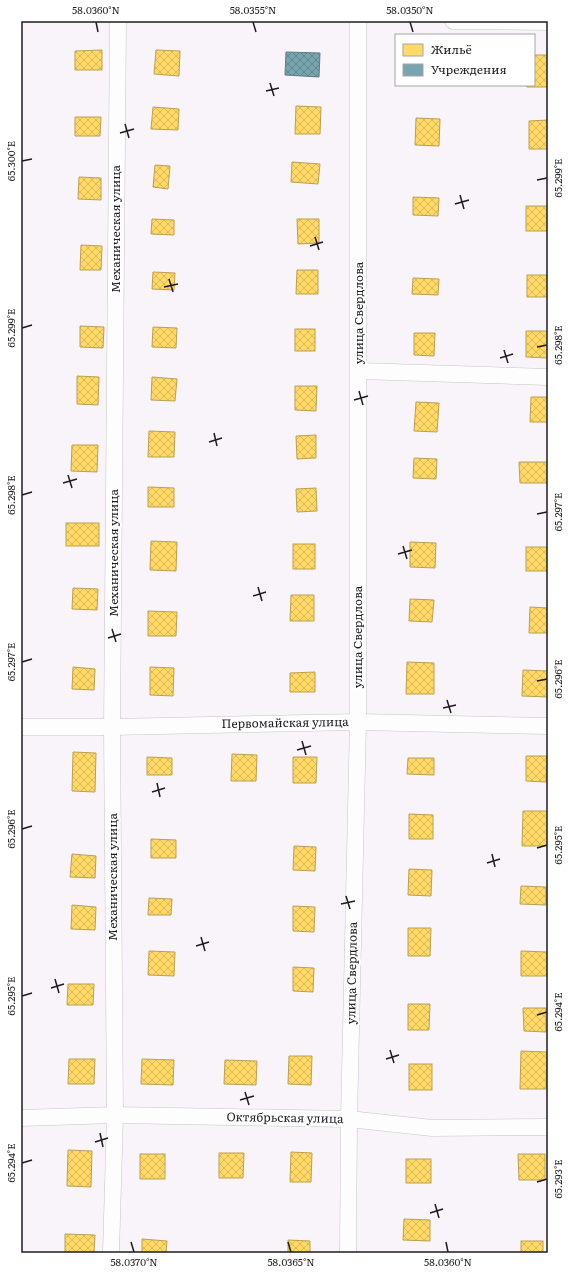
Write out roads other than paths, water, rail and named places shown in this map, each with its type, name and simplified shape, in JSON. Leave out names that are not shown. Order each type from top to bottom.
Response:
[{"type":"street","name":"Механическая улица","points":[[111,1253],[115,1116],[112,726],[118,21]]},
{"type":"street","name":"улица Свердлова","points":[[348,1253],[349,1119],[358,722],[358,21]]},
{"type":"street","points":[[452,21],[548,22]]},
{"type":"street","points":[[359,371],[548,377]]},
{"type":"street","name":"Первомайская улица","points":[[21,727],[358,722],[548,726]]},
{"type":"street","name":"Октябрьская улица","points":[[21,1118],[115,1116],[349,1119],[432,1128],[548,1127]]}]
